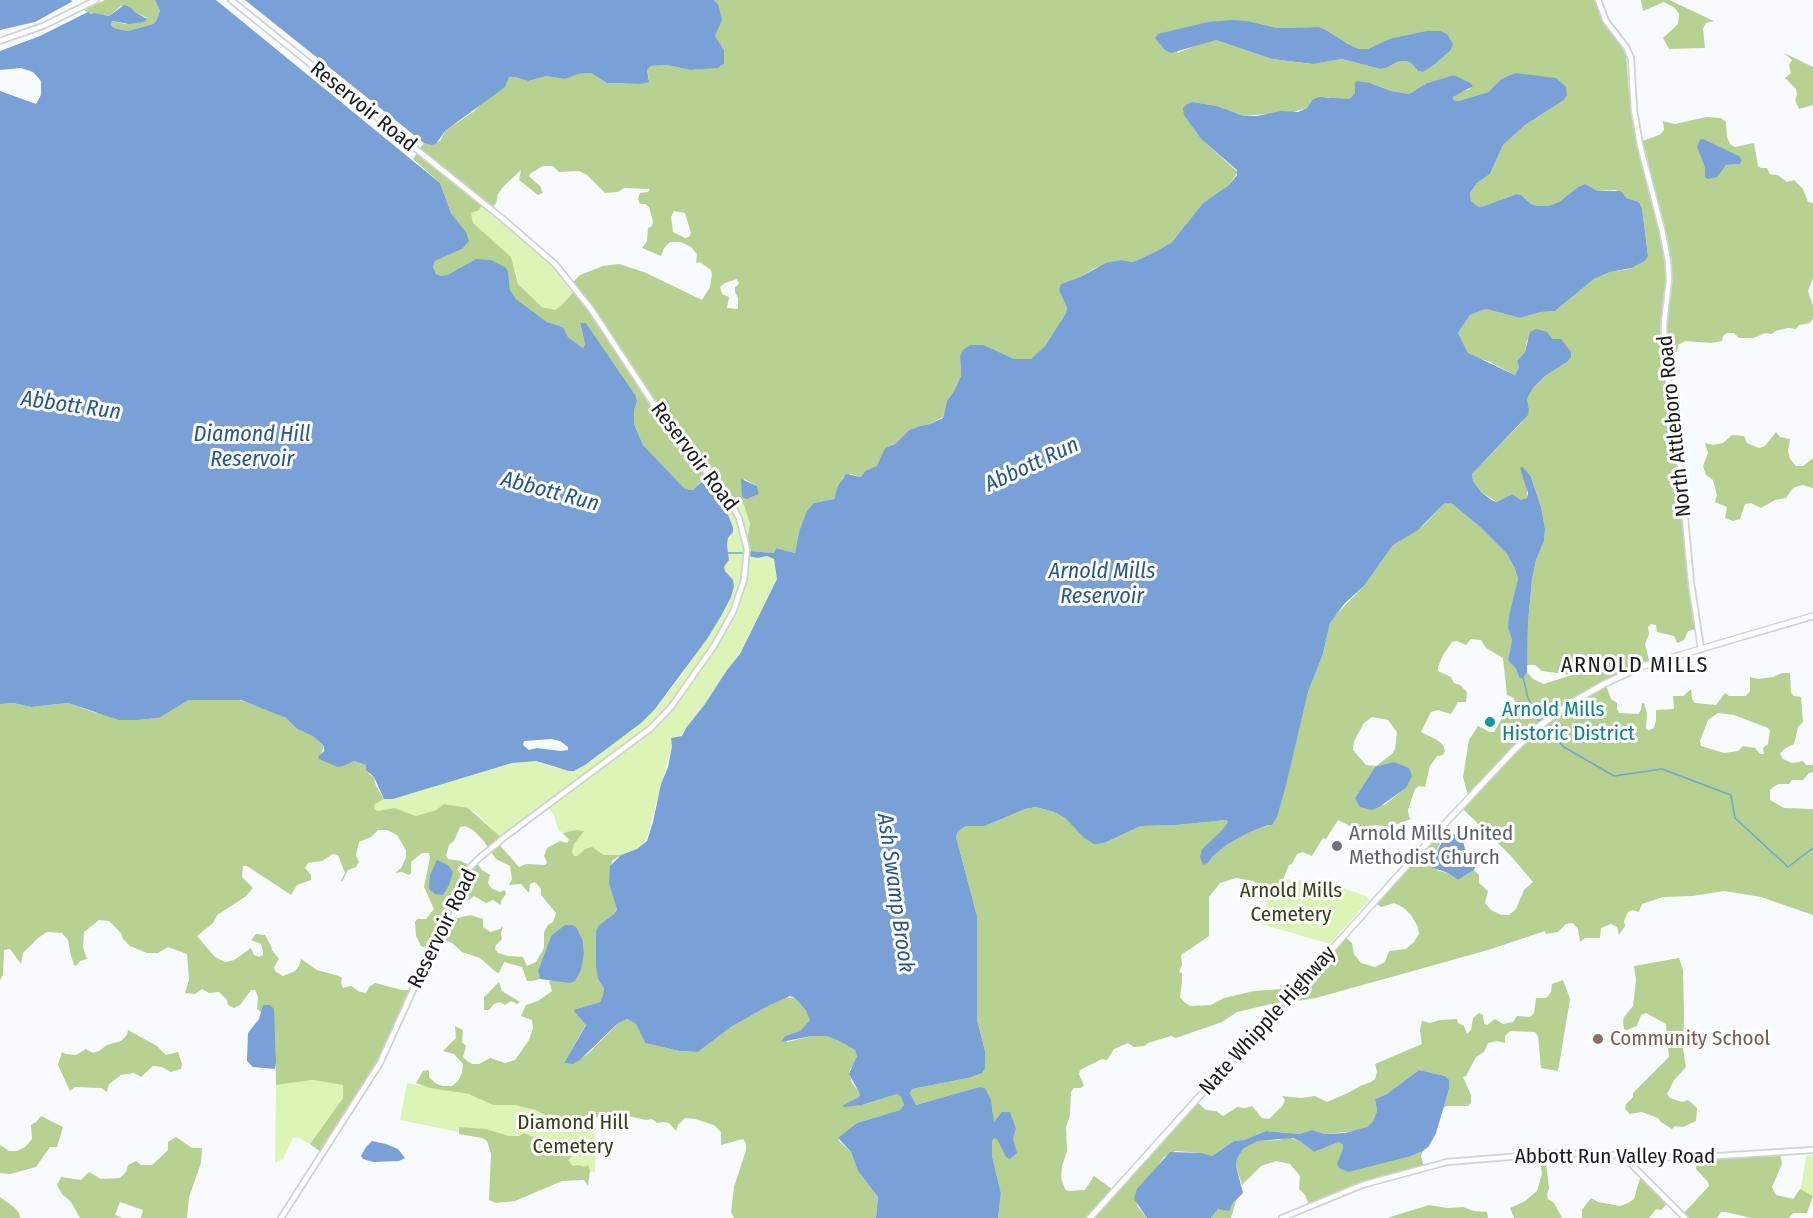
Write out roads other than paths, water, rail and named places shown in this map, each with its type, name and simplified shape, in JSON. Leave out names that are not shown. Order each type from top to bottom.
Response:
[{"type":"main road","name":"Nate Whipple Highway","points":[[1090,1218],[1455,813],[1513,750],[1545,721],[1571,703],[1643,666],[1813,616]]},
{"type":"street","points":[[0,40],[43,26],[96,0]]},
{"type":"street","name":"Reservoir Road","points":[[231,0],[555,264],[591,309],[672,432],[727,496],[739,518],[747,549],[744,580],[733,612],[714,646],[671,707],[651,728],[506,836],[477,860],[467,872],[380,1063],[281,1218]]},
{"type":"street","name":"North Attleboro Road","points":[[1598,0],[1606,21],[1626,47],[1631,58],[1633,100],[1640,145],[1668,261],[1669,280],[1664,322],[1664,350],[1701,649]]},
{"type":"street","name":"Abbott Run Valley Road","points":[[1282,1218],[1362,1185],[1447,1162],[1558,1153],[1713,1157],[1813,1150]]},
{"type":"street","points":[[1621,1154],[1685,1218]]},
{"type":"water","points":[[0,0],[73,1],[35,22],[0,30]]},
{"type":"water","name":"Diamond Hill Reservoir","points":[[155,0],[216,0],[440,183],[451,213],[466,232],[469,241],[462,249],[435,261],[433,267],[436,274],[447,275],[476,259],[491,260],[508,271],[510,290],[516,299],[547,322],[563,327],[568,337],[583,348],[585,344],[580,323],[586,323],[636,396],[634,424],[643,445],[685,489],[693,490],[701,482],[710,488],[725,508],[733,532],[728,538],[729,560],[724,567],[733,580],[734,586],[721,616],[707,639],[655,709],[641,723],[585,765],[569,771],[536,761],[512,763],[393,799],[384,799],[374,777],[366,770],[366,765],[354,761],[338,767],[319,759],[324,746],[313,736],[297,729],[286,718],[241,700],[189,700],[159,718],[136,720],[119,720],[68,703],[31,707],[13,703],[0,704],[0,91],[36,104],[41,95],[41,81],[33,72],[21,68],[0,70],[0,51],[40,36],[88,12],[109,16],[124,5],[130,7],[147,19],[144,22],[129,24],[112,21],[111,25],[114,28],[128,31],[153,24],[160,11]],"holes":[[[551,739],[560,741],[568,747],[568,750],[537,748],[529,750],[523,745],[524,741]]]},
{"type":"water","points":[[245,0],[714,0],[718,4],[722,20],[715,36],[724,50],[724,64],[718,68],[690,70],[667,65],[651,66],[647,70],[649,82],[641,84],[607,83],[591,73],[578,74],[565,79],[546,76],[528,81],[509,77],[505,87],[445,131],[436,144],[431,145],[424,143]]},
{"type":"water","points":[[1232,20],[1276,28],[1319,27],[1359,49],[1368,49],[1389,39],[1427,31],[1440,31],[1447,34],[1453,44],[1450,51],[1423,72],[1418,71],[1406,61],[1380,69],[1342,59],[1313,64],[1272,59],[1216,40],[1171,53],[1165,50],[1155,38],[1158,34],[1208,22]]},
{"type":"water","name":"Arnold Mills Reservoir","points":[[1515,73],[1556,78],[1566,87],[1567,95],[1564,100],[1525,125],[1503,145],[1490,174],[1477,183],[1470,193],[1471,201],[1479,207],[1517,194],[1531,204],[1548,206],[1559,202],[1585,184],[1598,191],[1621,191],[1626,198],[1639,202],[1642,208],[1648,256],[1645,261],[1631,268],[1610,272],[1594,279],[1555,311],[1520,318],[1486,309],[1470,315],[1458,333],[1468,353],[1515,375],[1519,367],[1517,361],[1525,352],[1530,332],[1536,329],[1547,332],[1552,339],[1561,339],[1571,352],[1571,357],[1567,362],[1545,376],[1533,388],[1527,399],[1528,415],[1472,474],[1473,481],[1481,492],[1493,501],[1497,502],[1512,494],[1521,500],[1527,498],[1528,493],[1520,468],[1523,467],[1531,477],[1541,507],[1545,529],[1544,541],[1536,560],[1532,579],[1527,672],[1523,679],[1519,677],[1516,669],[1508,660],[1512,640],[1508,628],[1509,616],[1518,579],[1515,569],[1507,554],[1480,527],[1451,503],[1445,503],[1418,530],[1393,545],[1364,586],[1345,603],[1330,623],[1323,654],[1308,692],[1277,817],[1272,825],[1248,833],[1228,844],[1203,865],[1200,857],[1202,849],[1222,830],[1228,822],[1226,820],[1141,826],[1104,843],[1094,844],[1083,837],[1065,818],[1036,807],[1025,809],[985,826],[966,826],[958,831],[956,837],[977,916],[977,1020],[985,1051],[985,1068],[982,1073],[968,1078],[912,1089],[910,1093],[916,1105],[979,1087],[985,1088],[991,1100],[994,1122],[1002,1112],[1010,1112],[1016,1129],[1013,1139],[1017,1153],[1010,1159],[1006,1157],[997,1139],[994,1138],[992,1141],[992,1156],[1001,1193],[998,1218],[876,1218],[878,1197],[858,1171],[851,1152],[838,1138],[857,1123],[900,1110],[904,1105],[901,1097],[897,1094],[862,1105],[844,1107],[843,1105],[859,1097],[860,1094],[849,1074],[857,1056],[855,1050],[826,1036],[812,1036],[781,1042],[785,1036],[800,1031],[810,1020],[806,1011],[795,998],[790,996],[731,1027],[698,1052],[679,1051],[645,1043],[636,1024],[627,1019],[617,1024],[580,1060],[573,1064],[564,1063],[586,1025],[573,1010],[600,1002],[603,995],[604,989],[598,979],[596,966],[596,931],[599,925],[617,909],[609,884],[610,866],[621,855],[637,849],[647,841],[661,784],[668,767],[672,746],[671,738],[682,736],[740,654],[777,579],[774,559],[767,556],[758,558],[748,556],[749,551],[774,553],[776,548],[795,553],[799,532],[807,511],[814,503],[834,499],[838,486],[846,474],[861,477],[865,471],[877,466],[885,448],[895,444],[909,430],[943,418],[947,401],[961,376],[960,356],[963,350],[970,345],[984,345],[1014,359],[1031,359],[1045,346],[1066,313],[1067,307],[1059,290],[1061,284],[1106,263],[1121,260],[1133,262],[1172,242],[1203,203],[1229,185],[1237,175],[1237,170],[1201,139],[1184,115],[1183,108],[1187,104],[1192,102],[1217,106],[1244,116],[1281,111],[1298,112],[1307,108],[1312,100],[1319,97],[1349,99],[1355,93],[1357,81],[1409,94],[1427,83],[1454,75],[1473,86],[1453,97],[1453,100],[1459,101],[1488,92],[1501,79]]},
{"type":"water","points":[[1703,139],[1739,156],[1742,160],[1740,164],[1726,165],[1717,177],[1708,179],[1705,177],[1705,167],[1697,147]]},
{"type":"water","points":[[741,479],[757,486],[759,494],[747,499],[742,497]]},
{"type":"water","points":[[1394,762],[1409,768],[1412,776],[1406,788],[1372,810],[1360,807],[1355,798],[1375,767]]},
{"type":"water","points":[[1457,833],[1462,837],[1465,849],[1476,864],[1474,870],[1458,880],[1448,873],[1431,867],[1444,838]]},
{"type":"water","points":[[437,860],[448,865],[453,872],[443,895],[435,894],[429,889],[430,875]]},
{"type":"water","points":[[565,925],[577,928],[583,941],[584,954],[581,970],[575,981],[570,983],[540,979],[538,971],[551,936]]},
{"type":"water","points":[[263,1005],[270,1005],[274,1009],[275,1069],[253,1067],[247,1061],[248,1033],[259,1019]]},
{"type":"water","points":[[1419,1070],[1445,1076],[1449,1080],[1449,1089],[1436,1133],[1429,1146],[1423,1151],[1348,1172],[1339,1168],[1337,1164],[1343,1149],[1343,1145],[1339,1142],[1314,1152],[1293,1138],[1258,1141],[1243,1149],[1237,1159],[1236,1166],[1243,1193],[1232,1204],[1229,1211],[1218,1209],[1211,1218],[1147,1218],[1134,1199],[1137,1189],[1170,1152],[1202,1153],[1212,1156],[1234,1141],[1244,1140],[1266,1131],[1299,1134],[1312,1130],[1325,1134],[1345,1133],[1367,1127],[1373,1121],[1377,1111],[1375,1099],[1387,1094]]},
{"type":"water","points":[[372,1141],[398,1149],[405,1158],[399,1161],[373,1162],[363,1159],[361,1156]]},
{"type":"waterway","name":"Abbott Run","points":[[727,553],[746,553]]},
{"type":"waterway","name":"Abbott Run","points":[[1523,677],[1528,698],[1540,722]]},
{"type":"waterway","name":"Abbott Run","points":[[1543,726],[1564,747],[1614,776],[1662,769],[1731,795],[1735,818],[1788,867],[1813,848]]},
{"type":"place","name":"Arnold Mills Historic District","points":[[1490,722]]},
{"type":"place","name":"Arnold Mills United Methodist Church","points":[[1337,846]]},
{"type":"place","name":"Community School","points":[[1598,1039]]},
{"type":"district","name":"ARNOLD MILLS","points":[[1635,666]]},
{"type":"park label","name":"Arnold Mills Cemetery","points":[[1291,903]]},
{"type":"park label","name":"Diamond Hill Cemetery","points":[[573,1135]]},
{"type":"water label","name":"Ash Swamp Brook","points":[[895,893]]}]
